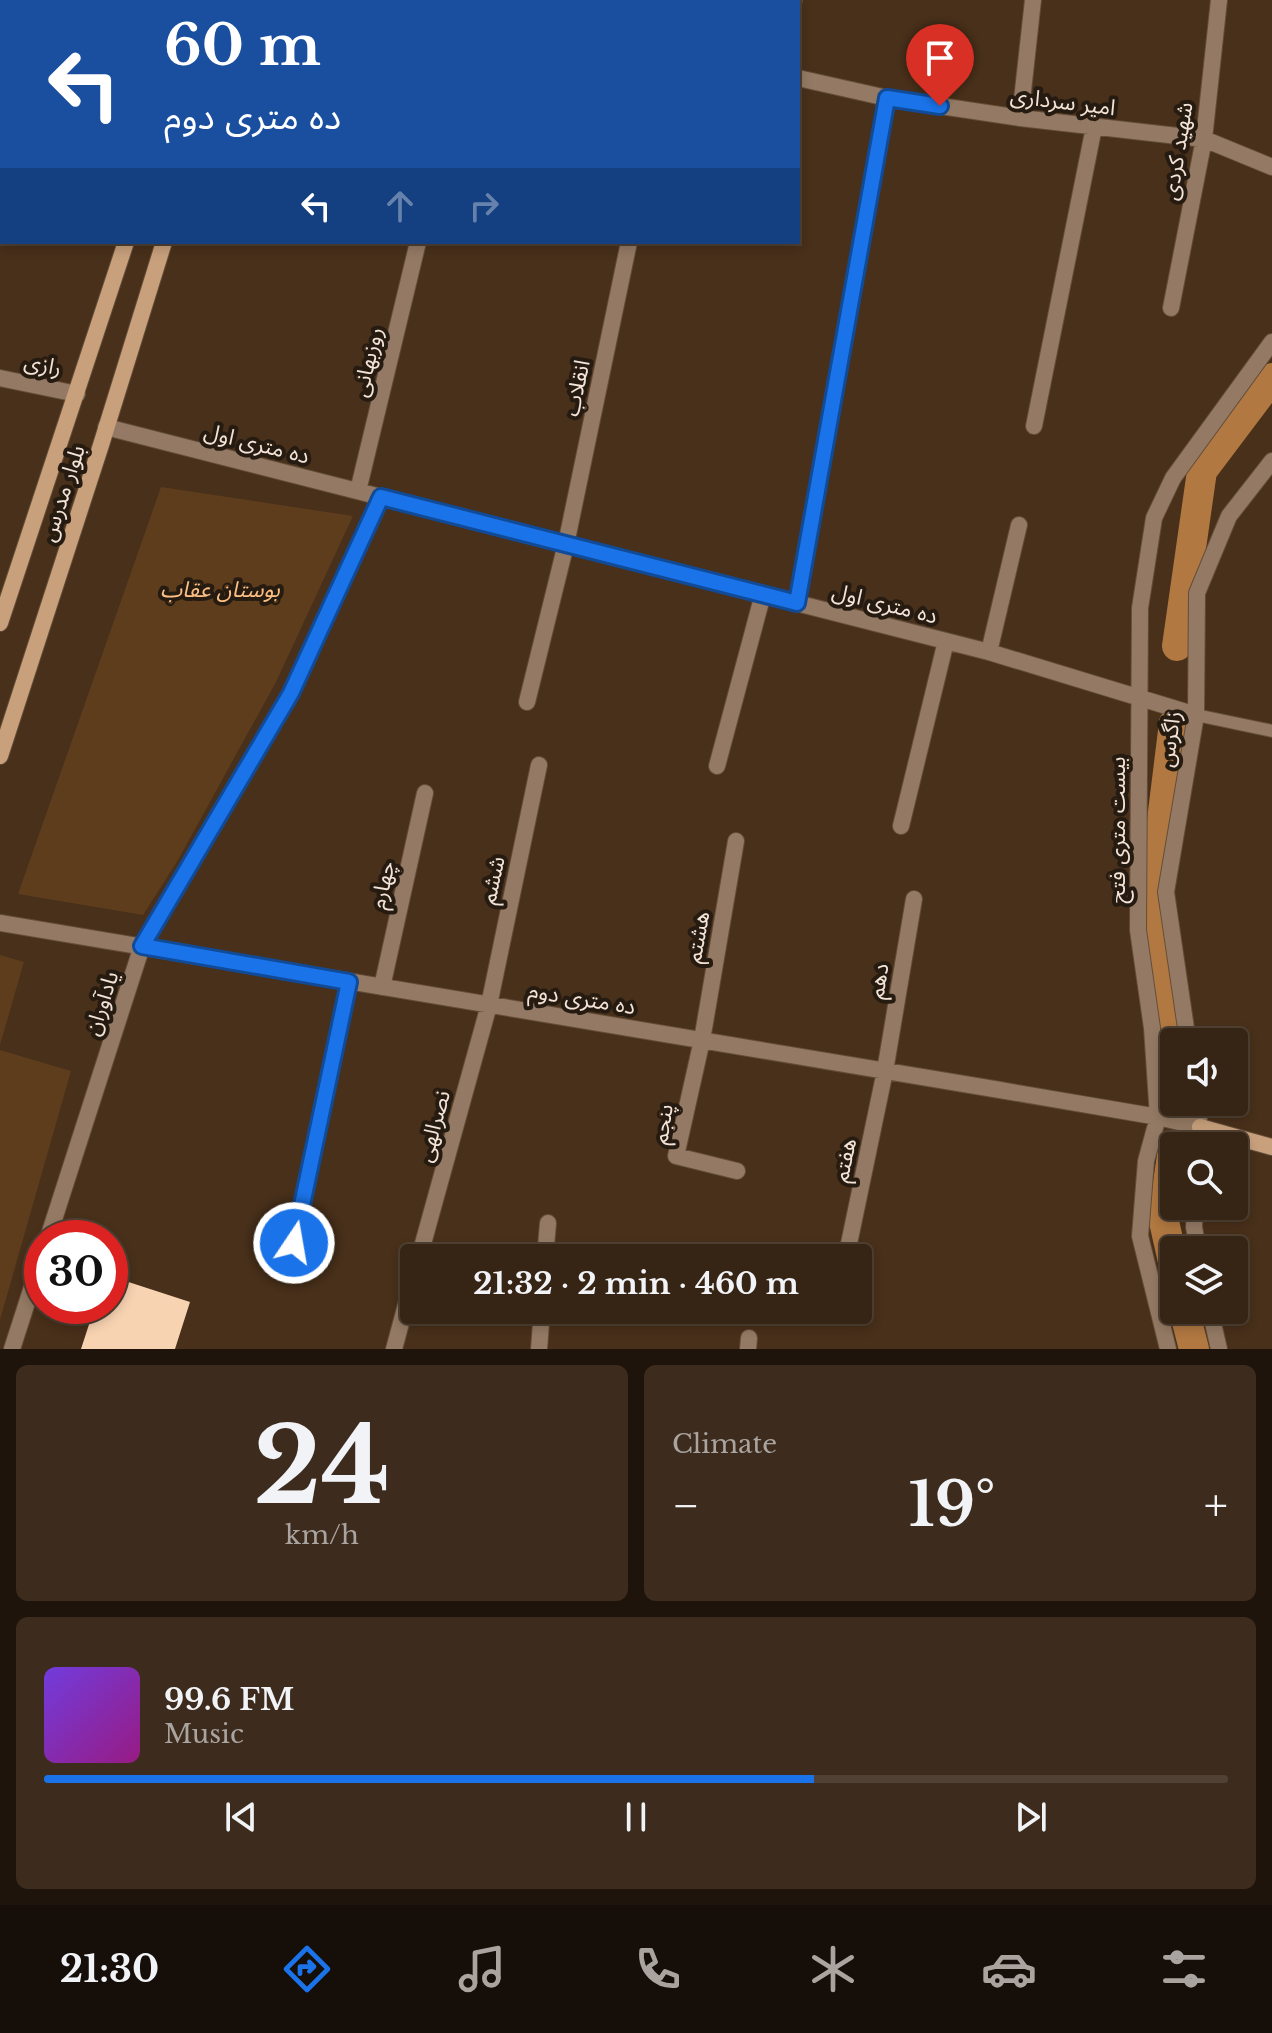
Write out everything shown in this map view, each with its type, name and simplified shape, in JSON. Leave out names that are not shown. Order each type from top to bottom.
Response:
[{"type":"main road","name":"بلوار مدرس","points":[[0,623],[125,244]]},
{"type":"main road","name":"بلوار مدرس","points":[[0,756],[163,244]]},
{"type":"main road","points":[[1200,1127],[1272,1147]]},
{"type":"street","points":[[1020,118],[1033,0]]},
{"type":"street","name":"شهید کردی","points":[[1171,308],[1204,139],[1219,0]]},
{"type":"street","name":"امیر سرداری","points":[[800,78],[887,98],[1020,118],[1204,139],[1272,167]]},
{"type":"street","points":[[797,603],[887,98]]},
{"type":"street","points":[[1034,426],[1094,127]]},
{"type":"street","name":"روزبهانی","points":[[358,491],[418,244]]},
{"type":"street","name":"انقلاب","points":[[566,544],[629,244]]},
{"type":"street","name":"بیست متری فتح","points":[[1168,1349],[1140,1236],[1146,1161],[1158,1117],[1152,1028],[1138,930],[1140,608],[1154,518],[1173,478],[1272,342]]},
{"type":"street","name":"رازی","points":[[0,378],[77,394]]},
{"type":"street","name":"ده متری اول","points":[[106,427],[989,652],[1196,715]]},
{"type":"street","name":"زاگرس","points":[[1186,1028],[1166,892],[1196,715],[1197,593],[1229,516],[1272,461]]},
{"type":"street","name":"یادآوران","points":[[54,1220],[142,946],[291,693],[381,497]]},
{"type":"street","points":[[989,652],[1019,525]]},
{"type":"street","points":[[527,702],[566,544]]},
{"type":"street","points":[[717,766],[763,594]]},
{"type":"street","points":[[901,826],[946,641]]},
{"type":"street","name":"ششم","points":[[489,1005],[539,765]]},
{"type":"street","name":"چهارم","points":[[382,987],[425,793]]},
{"type":"street","name":"هشتم","points":[[702,1040],[736,841]]},
{"type":"street","name":"دهم","points":[[885,1071],[914,899]]},
{"type":"street","name":"ده متری دوم","points":[[0,923],[1158,1117],[1200,1127]]},
{"type":"street","points":[[294,1243],[349,982]]},
{"type":"street","name":"نصرالهی","points":[[423,1244],[489,1005]]},
{"type":"street","name":"پنجم","points":[[702,1040],[676,1156],[737,1171]]},
{"type":"street","name":"هفتم","points":[[849,1244],[885,1071]]},
{"type":"street","points":[[1198,1116],[1200,1132]]},
{"type":"street","points":[[546,1244],[548,1223]]},
{"type":"street","points":[[12,1349],[24,1312]]},
{"type":"street","points":[[394,1349],[401,1324]]},
{"type":"street","points":[[539,1349],[541,1324]]},
{"type":"street","points":[[1213,1324],[1219,1349]]},
{"type":"lane","points":[[1196,715],[1272,731]]},
{"type":"green space","name":"بوستان عقاب","points":[[161,487],[353,516],[276,682],[178,860],[143,915],[18,894]]},
{"type":"green space","points":[[0,955],[24,962],[0,1045]]},
{"type":"green space","points":[[0,1050],[71,1071],[29,1220],[24,1220],[24,1236],[0,1320]]},
{"type":"building","points":[[128,1282],[190,1302],[175,1349],[81,1349],[89,1324],[128,1324]]},
{"type":"waterway","points":[[1177,646],[1202,471],[1272,378]]},
{"type":"waterway","points":[[1168,1028],[1151,909],[1174,723]]},
{"type":"waterway","points":[[1164,1220],[1167,1236]]},
{"type":"waterway","points":[[1188,1324],[1194,1349]]},
{"type":"route","points":[[294,1243],[349,982],[142,946],[291,693],[381,497],[797,603],[887,98],[940,106]]}]
